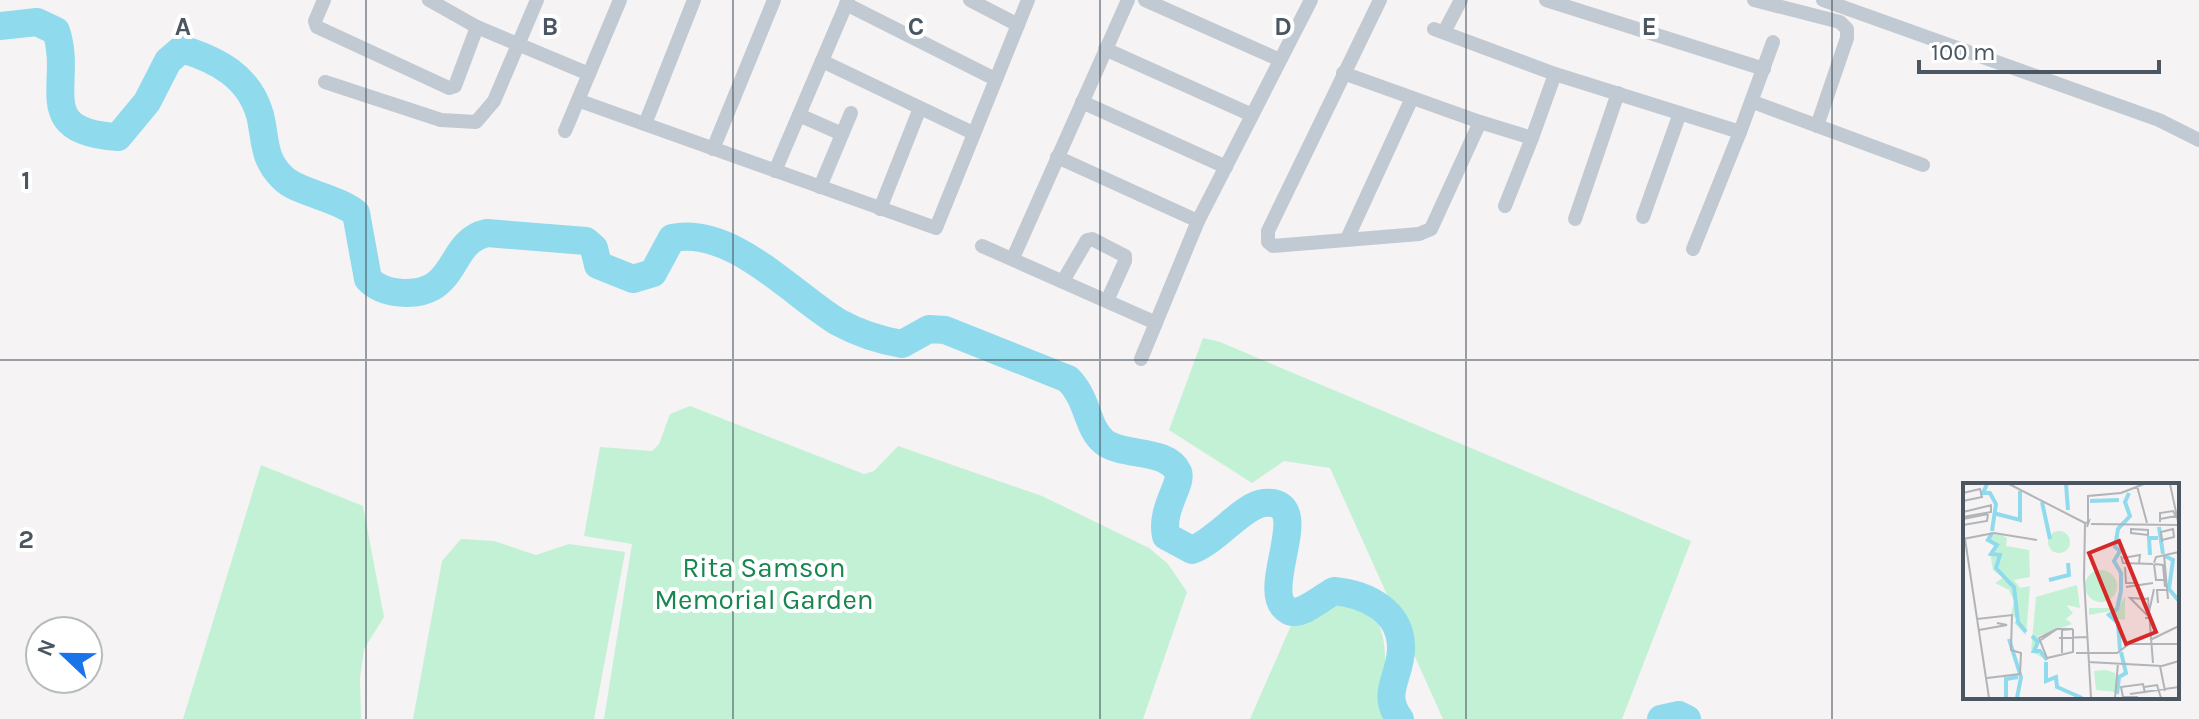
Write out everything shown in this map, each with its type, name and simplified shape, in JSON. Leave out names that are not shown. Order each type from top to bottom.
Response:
[{"type":"street","points":[[324,0],[315,21],[317,27],[449,88],[455,86],[477,27]]},
{"type":"street","points":[[429,0],[477,27],[589,74]]},
{"type":"street","points":[[325,82],[441,120],[476,122],[494,101],[537,0]]},
{"type":"street","points":[[565,131],[620,0]]},
{"type":"street","points":[[645,124],[694,0]]},
{"type":"street","points":[[713,149],[774,0]]},
{"type":"street","points":[[970,0],[1018,25]]},
{"type":"street","points":[[580,101],[933,228],[940,225],[973,133],[1028,0]]},
{"type":"street","points":[[1013,258],[1128,0]]},
{"type":"street","points":[[1145,0],[1280,60]]},
{"type":"street","points":[[1141,359],[1198,221],[1309,3],[1293,0]]},
{"type":"street","points":[[1380,0],[1268,231],[1268,242],[1273,246],[1419,234],[1431,229],[1480,122]]},
{"type":"street","points":[[1461,0],[1439,31],[1555,74],[1740,132]]},
{"type":"street","points":[[1546,0],[1764,69]]},
{"type":"street","points":[[1754,0],[1840,22],[1847,29],[1817,126]]},
{"type":"street","points":[[1823,0],[2159,120],[2199,140]]},
{"type":"street","points":[[775,171],[847,2],[995,79]]},
{"type":"street","points":[[1693,249],[1753,102],[1773,42]]},
{"type":"street","points":[[1105,49],[1252,115]]},
{"type":"street","points":[[822,61],[973,133]]},
{"type":"street","points":[[1343,73],[1532,138]]},
{"type":"street","points":[[1505,206],[1555,74]]},
{"type":"street","points":[[1575,219],[1618,93]]},
{"type":"street","points":[[1347,239],[1412,98]]},
{"type":"street","points":[[1082,102],[1226,167]]},
{"type":"street","points":[[1753,102],[1923,165]]},
{"type":"street","points":[[880,209],[920,108]]},
{"type":"street","points":[[820,187],[851,113]]},
{"type":"street","points":[[1643,217],[1680,113]]},
{"type":"street","points":[[799,115],[842,134]]},
{"type":"street","points":[[1057,157],[1198,221]]},
{"type":"street","points":[[1063,281],[1087,240],[1092,239],[1125,256],[1107,301]]},
{"type":"street","points":[[982,246],[1156,323]]},
{"type":"green space","points":[[1203,338],[1220,342],[1691,541],[1622,719],[1443,719],[1330,468],[1284,461],[1252,483],[1169,430]]},
{"type":"green space","name":"Rita Samson Memorial Garden","points":[[690,406],[864,474],[874,471],[898,446],[1042,496],[1149,548],[1168,564],[1187,592],[1143,719],[604,719],[632,544],[584,536],[600,447],[652,451],[659,444],[670,414]]},
{"type":"green space","points":[[261,465],[363,506],[384,617],[364,649],[360,678],[361,719],[183,719]]},
{"type":"green space","points":[[461,539],[494,541],[536,555],[569,544],[625,552],[594,719],[413,719],[442,561]]},
{"type":"green space","points":[[1331,598],[1351,601],[1366,609],[1376,620],[1385,650],[1380,703],[1391,719],[1250,719],[1293,621]]},
{"type":"waterway","points":[[0,26],[37,22],[56,31],[64,115],[74,126],[91,133],[118,137],[147,102],[168,61],[182,49],[219,64],[240,80],[255,101],[268,156],[276,171],[290,183],[356,213],[368,279],[391,291],[418,292],[434,286],[442,280],[469,242],[487,233],[586,241],[594,248],[598,265],[633,279],[653,273],[672,238],[694,237],[717,242],[739,252],[838,322],[861,333],[902,344],[929,329],[945,330],[1068,379],[1104,442],[1122,450],[1164,459],[1178,472],[1166,516],[1166,536],[1192,550],[1256,505],[1279,505],[1286,514],[1287,528],[1279,582],[1279,597],[1285,608],[1290,612],[1301,611],[1334,591],[1370,601],[1389,615],[1400,636],[1400,659],[1392,693],[1394,710],[1400,719]]},
{"type":"waterway","points":[[1661,719],[1679,715],[1687,719]]}]
